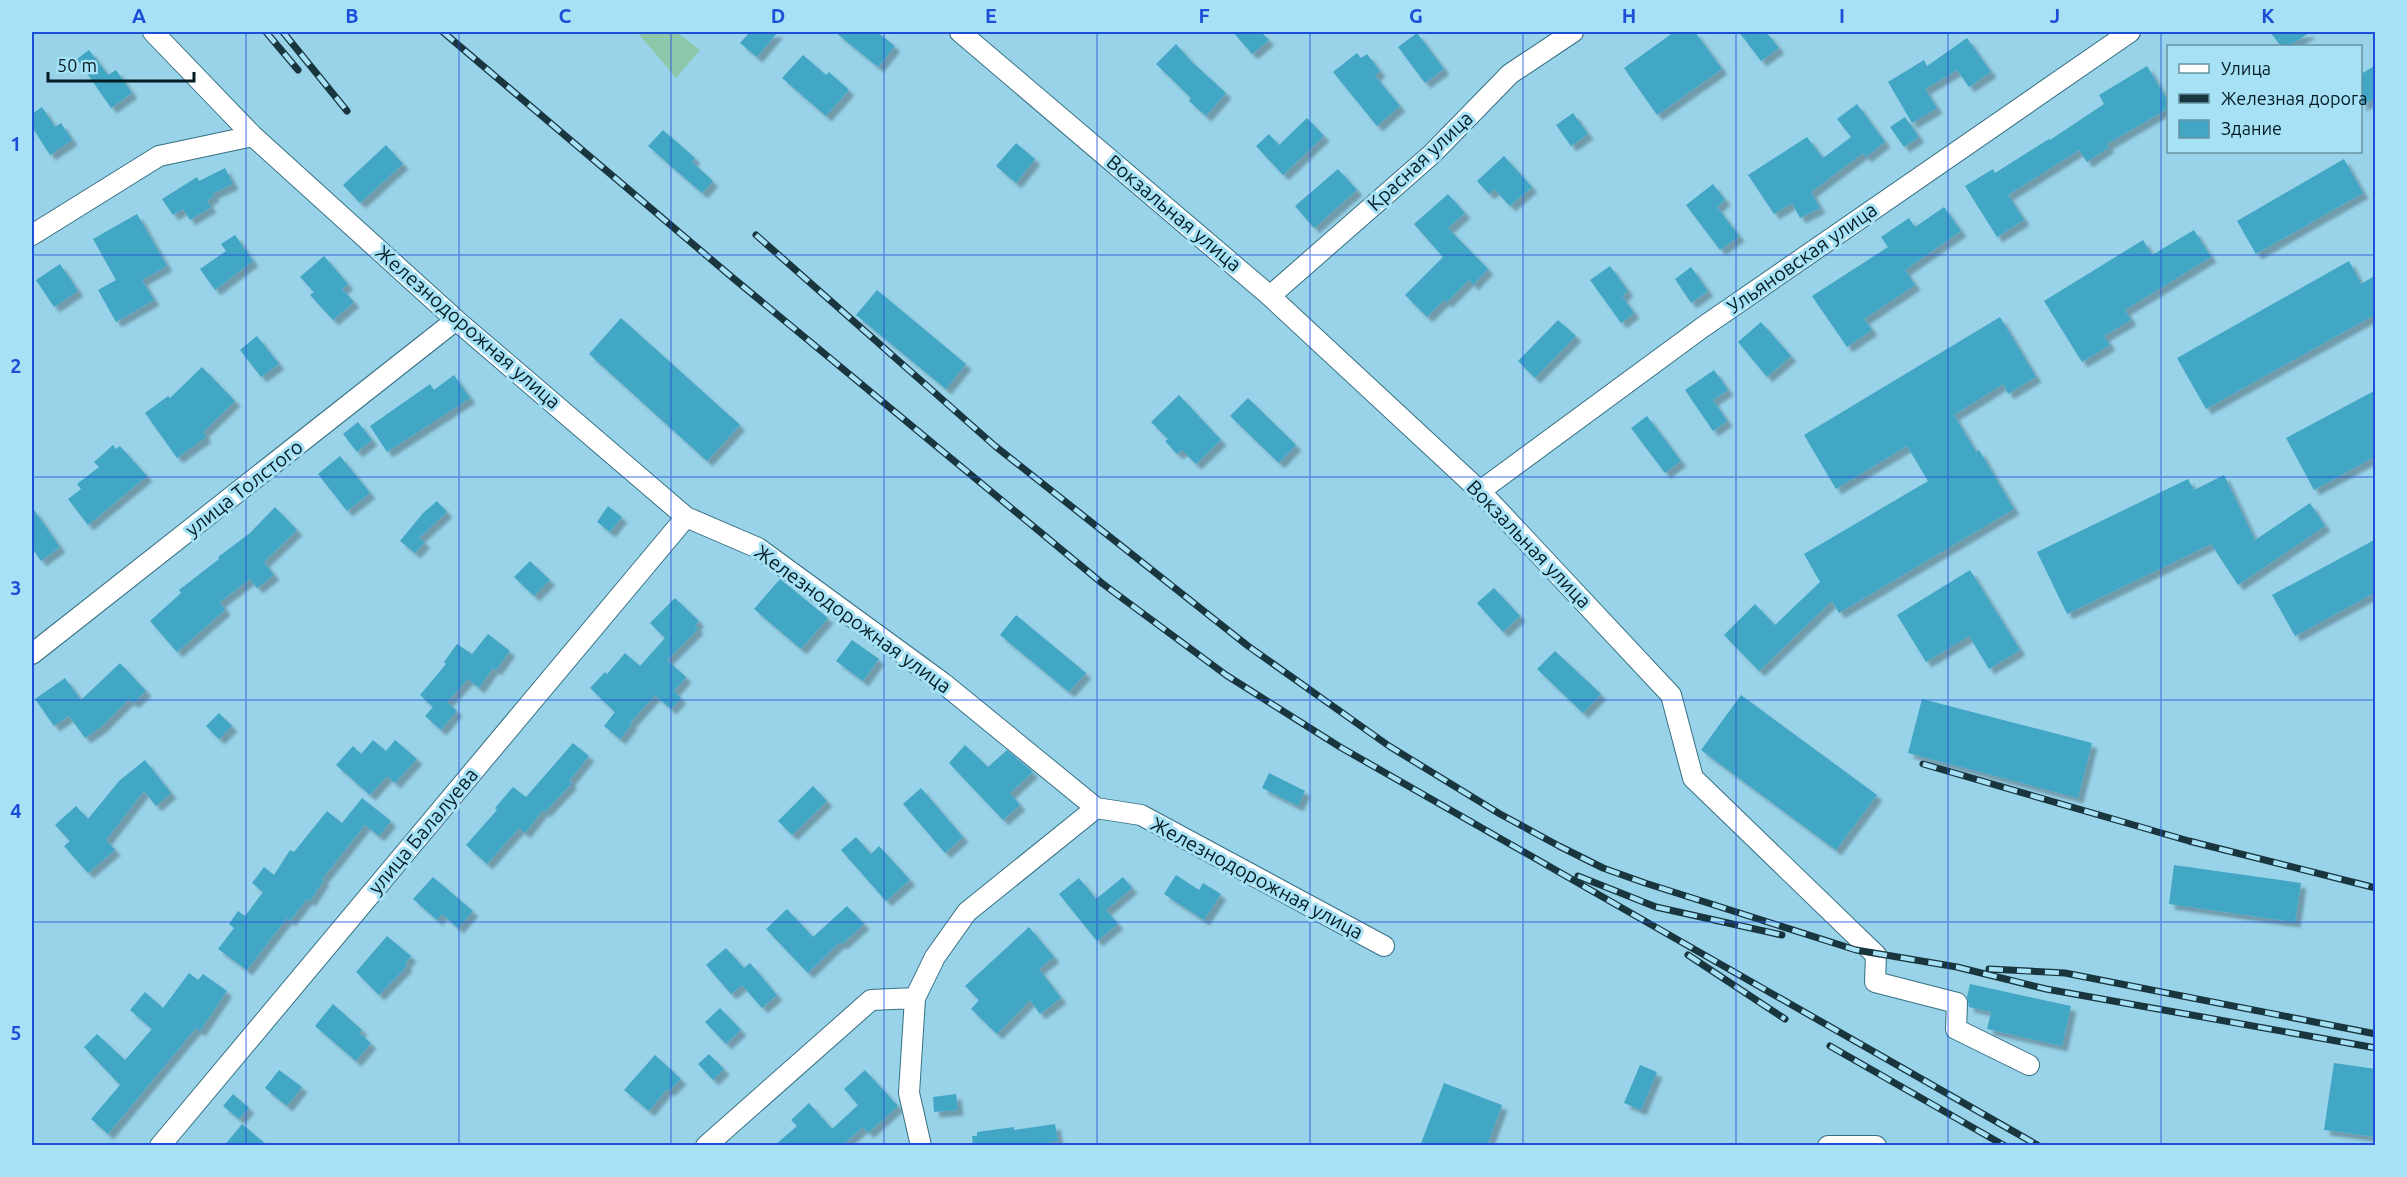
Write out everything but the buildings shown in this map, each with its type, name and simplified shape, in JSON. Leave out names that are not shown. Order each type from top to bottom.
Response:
[{"type":"street","name":"Железнодорожная улица","points":[[153,32],[253,136],[456,320],[687,517],[758,548],[943,683],[1096,808],[1141,816],[1384,946]]},
{"type":"street","name":"Вокзальная улица","points":[[960,32],[1270,296],[1480,491],[1671,695],[1693,778],[1876,955],[1875,982],[1957,1003],[1956,1029],[2030,1065]]},
{"type":"street","name":"Красная улица","points":[[1270,296],[1432,154],[1510,74],[1573,32]]},
{"type":"street","name":"Ульяновская улица","points":[[1480,491],[1703,327],[2130,32]]},
{"type":"street","points":[[32,235],[159,156],[253,136]]},
{"type":"street","name":"улица Толстого","points":[[32,654],[456,320]]},
{"type":"street","name":"улица Балалуева","points":[[160,1146],[687,517]]},
{"type":"street","points":[[921,1146],[909,1093],[915,998],[935,957],[966,912],[1096,808]]},
{"type":"street","points":[[706,1146],[871,1000],[915,998]]},
{"type":"street","points":[[1828,1146],[1876,1146]]},
{"type":"green space","points":[[637,32],[680,32],[678,33],[700,50],[676,78]]},
{"type":"railway","points":[[266,32],[298,70]]},
{"type":"railway","points":[[283,32],[347,111]]},
{"type":"railway","points":[[443,32],[733,278],[1103,584],[1226,675],[1340,747],[2039,1146]]},
{"type":"railway","points":[[756,235],[995,446],[1248,646],[1389,746],[1500,814],[1559,846],[1603,868],[1645,883],[1856,950],[1957,967],[2046,989],[2376,1048]]},
{"type":"railway","points":[[1923,764],[2189,841],[2376,888]]},
{"type":"railway","points":[[1578,876],[1656,907],[1782,935]]},
{"type":"railway","points":[[1688,955],[1785,1019]]},
{"type":"railway","points":[[1989,969],[2065,973],[2376,1034]]},
{"type":"railway","points":[[1830,1046],[2005,1146]]}]
